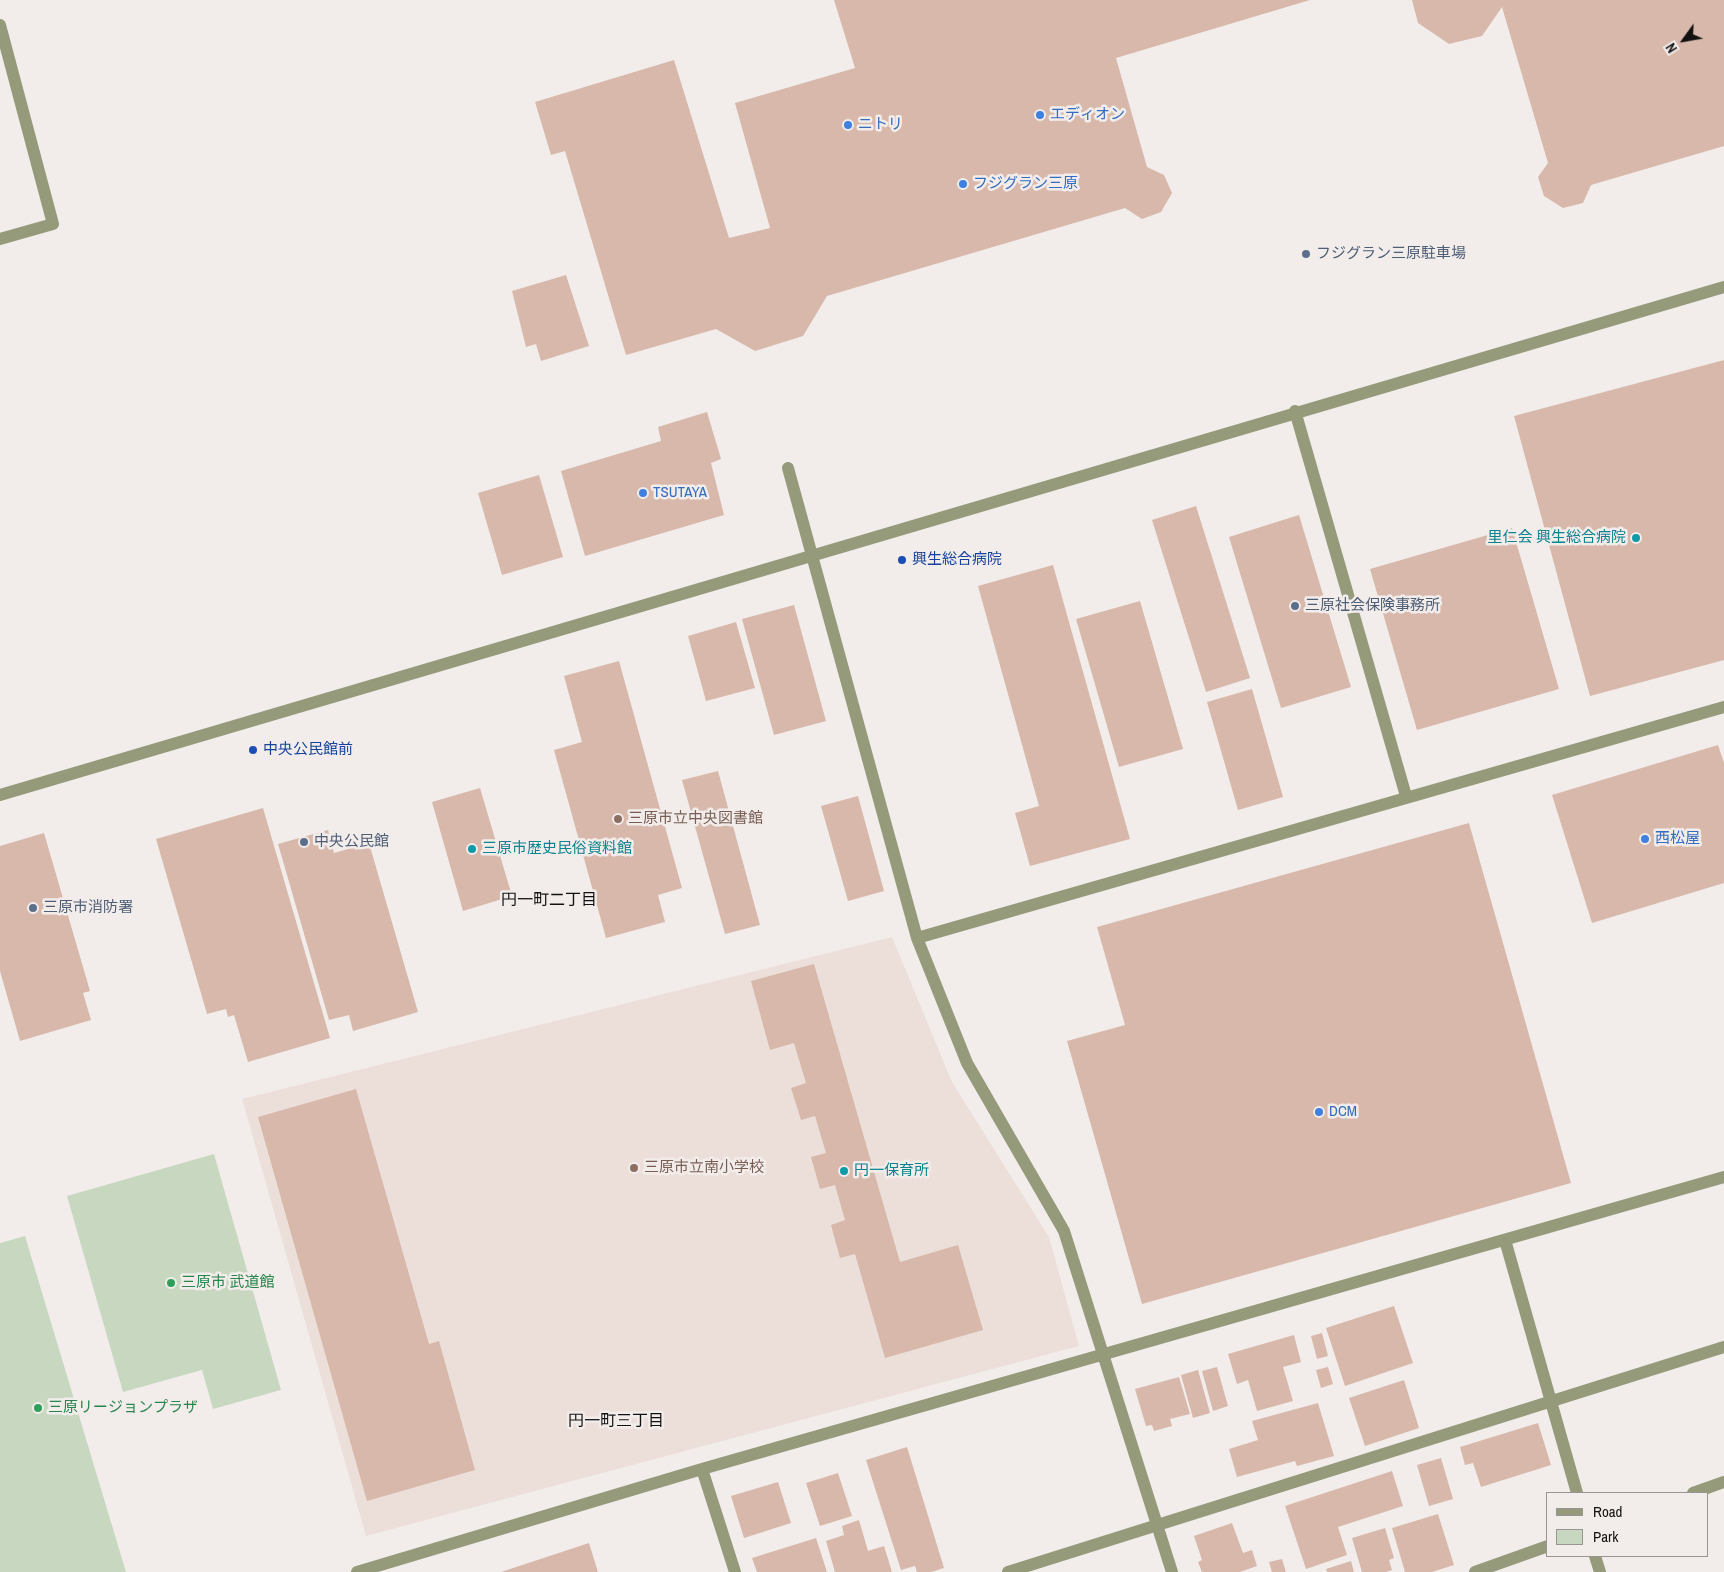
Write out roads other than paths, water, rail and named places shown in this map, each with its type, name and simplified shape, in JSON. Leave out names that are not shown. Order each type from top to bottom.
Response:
[{"type":"street","points":[[0,25],[53,224],[0,239]]},
{"type":"street","points":[[0,795],[1724,287]]},
{"type":"street","points":[[1295,412],[1406,796]]},
{"type":"street","points":[[788,468],[917,938],[967,1063],[1064,1231],[1172,1572]]},
{"type":"street","points":[[917,938],[1406,796],[1724,707]]},
{"type":"street","points":[[357,1572],[702,1469],[1104,1356],[1724,1177]]},
{"type":"street","points":[[1505,1240],[1577,1492]]},
{"type":"street","points":[[1008,1572],[1550,1400],[1724,1347]]},
{"type":"street","points":[[702,1469],[735,1572]]},
{"type":"street","points":[[1696,1492],[1724,1482]]},
{"type":"street","points":[[1475,1572],[1546,1547]]},
{"type":"street","points":[[1595,1557],[1600,1572]]},
{"type":"place","name":"エディオン","points":[[1040,115]]},
{"type":"place","name":"ニトリ","points":[[848,125]]},
{"type":"place","name":"フジグラン三原","points":[[963,184]]},
{"type":"place","name":"フジグラン三原駐車場","points":[[1306,254]]},
{"type":"place","name":"TSUTAYA","points":[[643,493]]},
{"type":"place","name":"里仁会 興生総合病院","points":[[1636,538]]},
{"type":"place","name":"興生総合病院","points":[[902,560]]},
{"type":"place","name":"三原社会保険事務所","points":[[1295,606]]},
{"type":"place","name":"中央公民館前","points":[[253,750]]},
{"type":"place","name":"三原市立中央図書館","points":[[618,819]]},
{"type":"place","name":"西松屋","points":[[1645,839]]},
{"type":"place","name":"中央公民館","points":[[304,842]]},
{"type":"place","name":"三原市歴史民俗資料館","points":[[472,849]]},
{"type":"place","name":"三原市消防署","points":[[33,908]]},
{"type":"place","name":"DCM","points":[[1319,1112]]},
{"type":"place","name":"三原市立南小学校","points":[[634,1168]]},
{"type":"place","name":"円一保育所","points":[[844,1171]]},
{"type":"place","name":"三原市 武道館","points":[[171,1283]]},
{"type":"place","name":"三原リージョンプラザ","points":[[38,1408]]},
{"type":"district","name":"円一町二丁目","points":[[549,901]]},
{"type":"district","name":"円一町三丁目","points":[[616,1422]]}]
